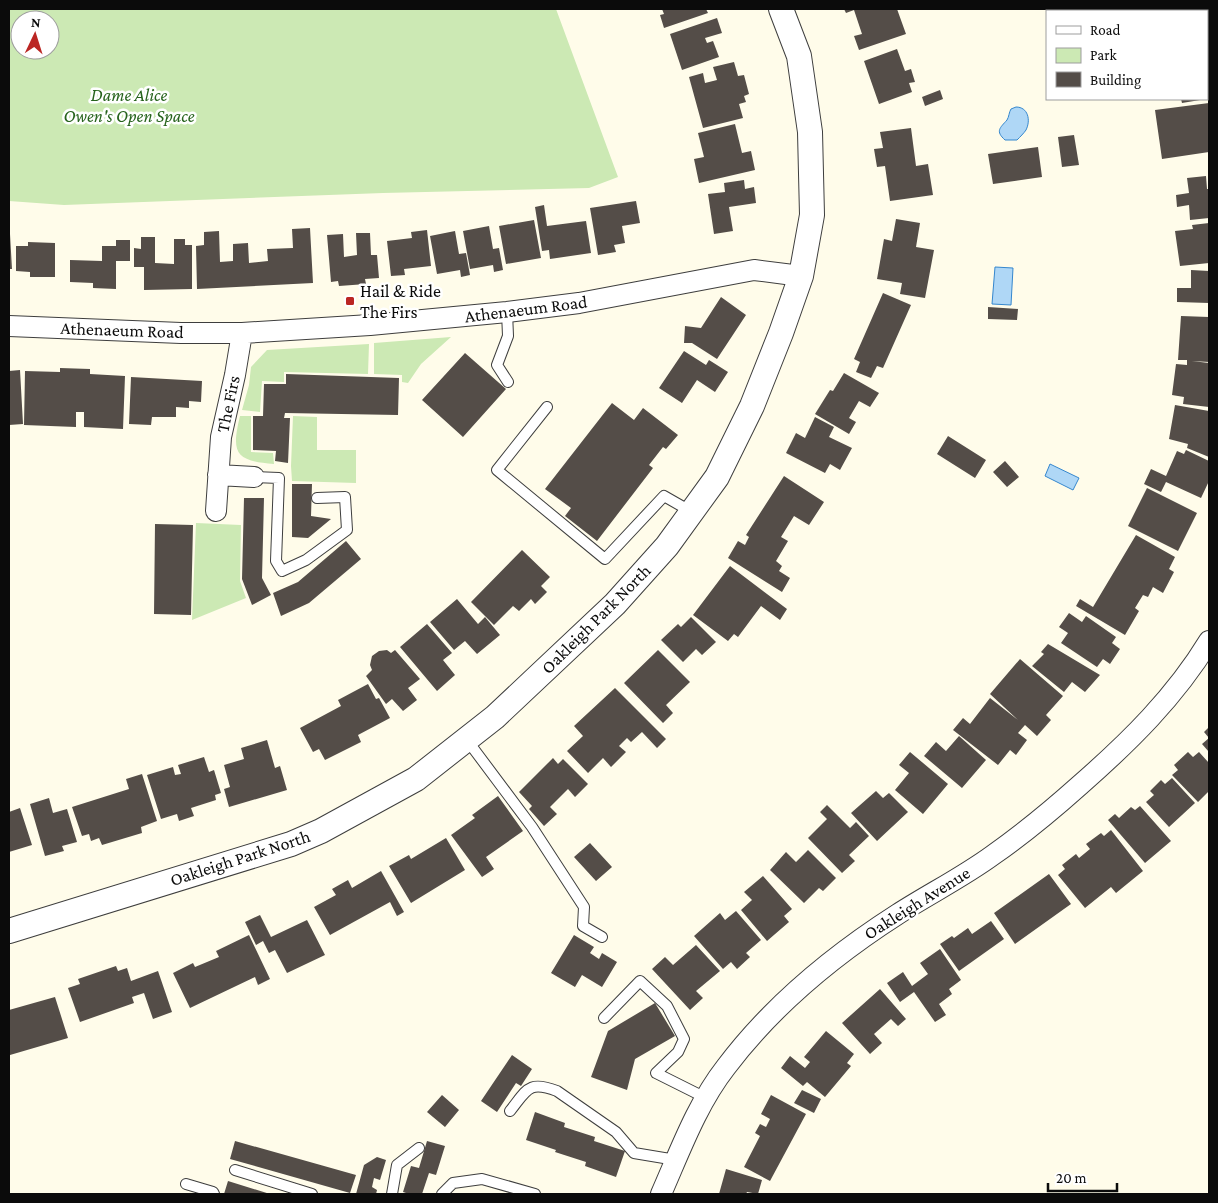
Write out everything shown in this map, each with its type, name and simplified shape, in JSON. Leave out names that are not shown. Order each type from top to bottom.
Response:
[{"type":"street","name":"Oakleigh Park North","points":[[9,931],[291,844],[322,831],[416,779],[495,717],[615,604],[667,546],[717,477],[752,406],[801,276],[812,215],[810,132],[799,56],[781,9]]},
{"type":"street","name":"Athenaeum Road","points":[[9,326],[181,333],[242,333],[370,325],[508,312],[588,302],[754,270],[801,276]]},
{"type":"street","name":"The Firs","points":[[216,512],[221,437],[242,333]]},
{"type":"street","points":[[218,475],[254,477]]},
{"type":"street","name":"Oakleigh Avenue","points":[[662,1194],[706,1098],[725,1068],[747,1041],[818,971],[856,942],[992,856],[1045,816],[1143,727],[1173,693],[1209,641]]},
{"type":"lane","points":[[508,312],[508,336],[497,365],[508,382]]},
{"type":"lane","points":[[547,407],[497,470],[606,559],[664,496],[692,512]]},
{"type":"lane","points":[[254,477],[279,478],[276,561],[282,571],[306,560],[347,530],[345,497],[317,498]]},
{"type":"lane","points":[[467,740],[532,828],[584,907],[583,926],[602,937]]},
{"type":"lane","points":[[604,1018],[640,981],[667,1006],[684,1039],[678,1052],[656,1073],[706,1098]]},
{"type":"lane","points":[[510,1111],[527,1089],[536,1086],[546,1087],[557,1092],[616,1132],[634,1153],[676,1160]]},
{"type":"lane","points":[[392,1194],[397,1165],[419,1148]]},
{"type":"lane","points":[[235,1170],[312,1194]]},
{"type":"lane","points":[[442,1194],[453,1182],[482,1179],[535,1194]]},
{"type":"lane","points":[[186,1184],[214,1192],[214,1194]]},
{"type":"green space","name":"Dame Alice Owen's Open Space","points":[[9,9],[556,9],[618,177],[589,188],[383,193],[64,205],[9,201]]},
{"type":"green space","points":[[451,337],[421,364],[408,383],[402,382],[402,375],[374,374],[374,343]]},
{"type":"green space","points":[[369,344],[368,374],[284,372],[284,382],[262,381],[260,412],[242,410],[249,385],[251,367],[267,350]]},
{"type":"green space","points":[[240,416],[251,416],[251,452],[273,453],[274,464],[251,460],[239,453],[236,439]]},
{"type":"green space","points":[[293,416],[317,417],[317,450],[356,450],[356,483],[292,481]]},
{"type":"green space","points":[[196,523],[241,525],[240,581],[246,598],[192,620]]},
{"type":"water","points":[[1016,107],[1026,112],[1028,118],[1027,126],[1017,140],[1005,140],[999,132],[1007,120],[1011,109]]},
{"type":"water","points":[[995,267],[1013,268],[1011,305],[992,304]]},
{"type":"water","points":[[1050,464],[1079,478],[1073,490],[1045,476]]},
{"type":"building","points":[[662,9],[706,9],[708,13],[664,28],[660,15],[664,14]]},
{"type":"building","points":[[844,9],[897,9],[906,34],[859,50],[854,36],[862,34],[854,10],[846,13]]},
{"type":"building","points":[[717,18],[722,33],[705,38],[707,43],[713,41],[719,57],[682,70],[670,34]]},
{"type":"building","points":[[897,49],[905,71],[911,69],[915,82],[909,83],[912,92],[879,104],[864,61]]},
{"type":"building","points":[[1208,58],[1209,58],[1208,99]]},
{"type":"building","points":[[734,62],[738,76],[744,75],[749,94],[744,96],[746,102],[739,104],[743,118],[703,128],[689,77],[703,73],[705,83],[717,80],[713,67]]},
{"type":"building","points":[[940,90],[943,99],[925,106],[922,97]]},
{"type":"building","points":[[1181,100],[1200,100],[1182,103]]},
{"type":"building","points":[[1209,103],[1209,152],[1162,159],[1155,110]]},
{"type":"building","points":[[735,124],[742,153],[751,151],[755,170],[699,183],[694,159],[704,157],[698,133]]},
{"type":"building","points":[[911,128],[916,166],[928,164],[933,195],[890,201],[885,166],[877,167],[874,149],[883,148],[880,132]]},
{"type":"building","points":[[1074,135],[1079,165],[1062,167],[1058,137]]},
{"type":"building","points":[[1038,147],[1042,177],[993,184],[988,154]]},
{"type":"building","points":[[1206,176],[1207,189],[1209,189],[1209,218],[1190,220],[1189,205],[1177,207],[1176,195],[1189,193],[1187,178]]},
{"type":"building","points":[[744,180],[745,189],[754,187],[756,203],[729,207],[733,231],[714,234],[708,194],[725,192],[724,183]]},
{"type":"building","points":[[636,201],[640,223],[622,226],[625,243],[614,245],[616,252],[598,255],[590,208]]},
{"type":"building","points":[[544,205],[547,226],[586,221],[591,253],[550,259],[549,250],[542,251],[535,207]]},
{"type":"building","points":[[896,219],[920,223],[916,247],[934,250],[925,298],[900,294],[902,283],[877,279],[884,239],[892,241]]},
{"type":"building","points":[[534,220],[541,258],[506,264],[499,226]]},
{"type":"building","points":[[1209,223],[1209,263],[1180,266],[1175,231],[1193,229],[1192,225]]},
{"type":"building","points":[[489,226],[493,249],[499,248],[503,270],[494,272],[493,265],[470,269],[463,231]]},
{"type":"building","points":[[310,228],[313,283],[197,289],[196,246],[204,245],[204,232],[219,231],[220,262],[233,261],[233,244],[248,243],[249,263],[268,261],[267,249],[293,248],[292,229]]},
{"type":"building","points":[[427,230],[431,266],[404,269],[405,275],[391,276],[387,241],[412,238],[411,232]]},
{"type":"building","points":[[455,231],[459,254],[466,253],[470,275],[461,277],[460,270],[437,274],[430,236]]},
{"type":"building","points":[[356,233],[370,233],[371,255],[377,255],[379,278],[365,279],[366,284],[339,286],[338,281],[331,282],[327,235],[343,234],[344,257],[357,255]]},
{"type":"building","points":[[10,234],[12,269],[9,269]]},
{"type":"building","points":[[141,237],[155,237],[155,263],[174,264],[174,239],[185,239],[185,245],[192,245],[192,289],[144,290],[144,267],[134,267],[134,248],[141,249]]},
{"type":"building","points":[[116,240],[130,240],[130,261],[116,261],[116,289],[93,288],[93,283],[70,282],[70,260],[102,261],[102,246],[116,246]]},
{"type":"building","points":[[28,242],[55,243],[55,277],[30,277],[30,272],[16,271],[16,246],[28,246]]},
{"type":"building","points":[[1191,270],[1209,271],[1209,303],[1177,302],[1177,288],[1191,288]]},
{"type":"building","points":[[883,293],[911,305],[883,368],[877,366],[871,378],[856,372],[860,362],[854,359]]},
{"type":"building","points":[[721,297],[746,315],[717,359],[692,343],[684,343],[685,326],[701,328]]},
{"type":"building","points":[[988,307],[1018,309],[1017,320],[988,319]]},
{"type":"building","points":[[1181,316],[1209,317],[1209,362],[1192,361],[1209,363],[1209,407],[1183,404],[1184,397],[1172,395],[1176,364],[1187,365],[1187,360],[1178,360]]},
{"type":"building","points":[[684,351],[706,365],[709,360],[728,372],[715,392],[697,380],[682,403],[659,388]]},
{"type":"building","points":[[465,353],[506,389],[463,437],[422,400]]},
{"type":"building","points":[[60,368],[90,369],[90,374],[125,376],[123,429],[84,427],[84,412],[76,412],[76,427],[24,425],[25,371],[60,372]]},
{"type":"building","points":[[20,370],[23,424],[9,425],[9,371]]},
{"type":"building","points":[[844,373],[879,393],[870,407],[859,401],[849,418],[856,422],[849,434],[815,414],[830,390],[833,391]]},
{"type":"building","points":[[286,374],[399,378],[398,415],[285,413],[284,418],[290,418],[288,463],[275,461],[276,451],[253,450],[253,416],[263,416],[264,384],[286,384]]},
{"type":"building","points":[[131,377],[202,381],[201,402],[189,401],[189,408],[176,407],[176,417],[152,417],[151,425],[129,424]]},
{"type":"building","points":[[612,403],[634,420],[643,408],[678,435],[666,449],[663,447],[649,465],[653,468],[597,541],[565,516],[571,508],[545,489]]},
{"type":"building","points":[[1175,405],[1209,411],[1209,457],[1187,448],[1188,444],[1169,439]]},
{"type":"building","points":[[815,417],[834,427],[829,437],[852,448],[840,470],[830,464],[825,473],[786,453],[796,433],[805,438]]},
{"type":"building","points":[[948,436],[986,460],[975,478],[937,454]]},
{"type":"building","points":[[1186,450],[1209,461],[1209,481],[1201,498],[1166,482],[1161,492],[1144,484],[1151,469],[1166,476],[1177,451],[1184,454]]},
{"type":"building","points":[[1005,461],[1019,477],[1007,487],[993,472]]},
{"type":"building","points":[[784,476],[824,502],[809,525],[794,516],[781,537],[788,541],[776,561],[782,566],[779,571],[790,578],[782,592],[728,558],[738,541],[745,545],[749,537],[746,535]]},
{"type":"building","points":[[292,484],[312,484],[311,516],[331,519],[308,538],[292,537]]},
{"type":"building","points":[[1147,488],[1197,513],[1178,551],[1128,526]]},
{"type":"building","points":[[244,498],[264,498],[262,578],[271,595],[252,605],[242,579]]},
{"type":"building","points":[[155,524],[193,525],[191,615],[154,614]]},
{"type":"building","points":[[1136,535],[1175,557],[1169,569],[1174,572],[1163,593],[1153,587],[1148,597],[1143,595],[1135,608],[1139,611],[1125,635],[1076,606],[1080,599],[1093,607]]},
{"type":"building","points":[[346,541],[361,559],[309,603],[281,616],[273,593],[298,582]]},
{"type":"building","points":[[522,550],[550,577],[541,586],[547,592],[535,604],[531,599],[519,611],[513,606],[494,625],[471,602]]},
{"type":"building","points":[[730,566],[787,609],[780,620],[761,606],[738,637],[734,634],[728,641],[693,615]]},
{"type":"building","points":[[457,599],[478,624],[485,617],[500,635],[477,654],[465,641],[454,650],[430,622]]},
{"type":"building","points":[[1069,613],[1082,622],[1086,616],[1116,637],[1112,643],[1120,649],[1110,664],[1103,659],[1097,667],[1061,643],[1068,633],[1059,627]]},
{"type":"building","points":[[691,617],[716,642],[702,655],[696,649],[683,662],[661,640],[678,624],[681,627]]},
{"type":"building","points":[[427,624],[452,653],[443,660],[455,675],[437,691],[400,647]]},
{"type":"building","points":[[1048,644],[1100,675],[1085,692],[1072,682],[1064,692],[1032,666],[1044,654],[1041,652]]},
{"type":"building","points":[[387,650],[391,653],[395,650],[420,679],[408,688],[417,700],[403,711],[392,699],[386,704],[366,676],[372,670],[370,665],[372,656],[379,651]]},
{"type":"building","points":[[658,650],[690,682],[666,705],[673,713],[663,723],[624,683]]},
{"type":"building","points":[[1020,659],[1063,696],[1046,715],[1051,720],[1037,736],[1025,725],[1018,733],[1027,740],[1016,755],[1010,750],[998,765],[953,730],[963,718],[970,724],[990,698],[1018,720],[990,694]]},
{"type":"building","points":[[368,684],[376,699],[379,698],[390,718],[358,735],[361,742],[325,760],[319,749],[313,752],[300,728],[341,706],[338,700]]},
{"type":"building","points":[[615,688],[666,739],[657,748],[642,732],[631,742],[627,738],[619,746],[626,752],[611,767],[603,758],[588,773],[567,751],[583,736],[574,726]]},
{"type":"building","points":[[1209,727],[1209,738],[1204,732]]},
{"type":"building","points":[[959,736],[986,760],[962,788],[924,756],[936,742],[946,751]]},
{"type":"building","points":[[1209,738],[1209,752],[1202,744]]},
{"type":"building","points":[[267,740],[275,768],[280,766],[287,790],[229,807],[224,789],[230,787],[224,765],[244,759],[241,748]]},
{"type":"building","points":[[910,752],[948,784],[923,814],[895,790],[909,773],[899,765]]},
{"type":"building","points":[[1188,752],[1193,757],[1199,752],[1209,763],[1209,791],[1198,802],[1172,775],[1178,770],[1174,765]]},
{"type":"building","points":[[204,757],[209,772],[214,770],[221,793],[215,795],[216,800],[191,808],[194,816],[179,821],[177,814],[161,819],[147,775],[173,767],[175,775],[181,774],[178,765]]},
{"type":"building","points":[[553,758],[558,764],[563,759],[588,784],[575,797],[568,789],[550,807],[557,814],[544,826],[529,809],[532,806],[519,792]]},
{"type":"building","points":[[142,774],[157,821],[141,827],[142,833],[102,845],[99,838],[91,841],[89,834],[82,836],[72,807],[129,789],[126,779]]},
{"type":"building","points":[[1172,778],[1195,803],[1169,827],[1146,802],[1154,795],[1150,791],[1161,780],[1165,784]]},
{"type":"building","points":[[876,791],[883,798],[889,793],[908,812],[877,841],[851,813]]},
{"type":"building","points":[[498,796],[523,831],[486,857],[494,869],[482,877],[451,835],[475,818],[472,815]]},
{"type":"building","points":[[49,798],[53,813],[67,809],[77,842],[62,846],[64,851],[45,856],[30,804]]},
{"type":"building","points":[[827,805],[850,828],[856,822],[869,836],[849,855],[855,861],[842,873],[808,838],[827,819],[820,812]]},
{"type":"building","points":[[1140,806],[1171,841],[1145,863],[1108,820],[1115,814],[1119,818],[1131,807],[1135,810]]},
{"type":"building","points":[[20,808],[32,845],[9,852],[9,812]]},
{"type":"building","points":[[1111,830],[1143,871],[1116,893],[1111,887],[1085,908],[1058,875],[1065,869],[1062,865],[1076,854],[1079,858],[1090,849],[1086,844],[1101,833],[1104,836]]},
{"type":"building","points":[[446,838],[465,870],[411,903],[389,866],[409,855],[411,859]]},
{"type":"building","points":[[590,843],[612,867],[596,881],[574,857]]},
{"type":"building","points":[[808,850],[836,878],[823,891],[819,888],[804,903],[770,870],[786,852],[796,862]]},
{"type":"building","points":[[381,871],[404,912],[397,916],[390,902],[330,935],[314,907],[336,895],[332,889],[348,880],[352,888]]},
{"type":"building","points":[[1049,874],[1071,904],[1015,944],[994,913]]},
{"type":"building","points":[[763,876],[792,909],[784,916],[789,922],[767,941],[741,910],[752,900],[744,892]]},
{"type":"building","points":[[736,911],[761,940],[746,953],[750,957],[737,969],[731,962],[723,969],[694,936],[720,913],[725,920]]},
{"type":"building","points":[[260,915],[271,937],[307,920],[325,955],[287,973],[275,950],[269,953],[263,941],[256,945],[245,922]]},
{"type":"building","points":[[991,921],[1004,939],[959,971],[940,944],[952,936],[954,938],[968,928],[972,934]]},
{"type":"building","points":[[249,935],[270,979],[258,985],[255,977],[190,1008],[173,973],[193,963],[195,967],[219,957],[216,951]]},
{"type":"building","points":[[574,935],[594,947],[590,953],[599,959],[602,953],[617,962],[602,987],[582,975],[575,987],[551,973]]},
{"type":"building","points":[[696,945],[720,971],[696,991],[703,998],[690,1010],[652,969],[665,957],[673,965]]},
{"type":"building","points":[[940,949],[961,980],[949,989],[952,994],[939,1004],[946,1015],[935,1022],[914,992],[900,1002],[887,983],[903,972],[912,986],[928,974],[920,963]]},
{"type":"building","points":[[116,966],[118,971],[127,968],[131,981],[158,971],[172,1012],[153,1019],[144,993],[132,997],[134,1003],[80,1022],[68,988],[80,984],[78,979]]},
{"type":"building","points":[[880,989],[906,1019],[898,1026],[891,1019],[874,1034],[882,1043],[870,1054],[842,1023]]},
{"type":"building","points":[[55,997],[68,1038],[10,1055],[9,1010]]},
{"type":"building","points":[[655,1003],[675,1036],[635,1059],[627,1090],[591,1077],[608,1031]]},
{"type":"building","points":[[826,1031],[854,1054],[847,1063],[851,1066],[825,1097],[807,1082],[803,1086],[781,1068],[790,1056],[805,1068],[810,1062],[804,1057]]},
{"type":"building","points":[[512,1055],[532,1069],[521,1086],[516,1083],[497,1112],[481,1101]]},
{"type":"building","points":[[802,1090],[821,1099],[814,1113],[794,1103]]},
{"type":"building","points":[[442,1095],[459,1110],[445,1127],[427,1112]]},
{"type":"building","points":[[771,1095],[806,1114],[770,1181],[744,1167],[760,1136],[755,1133],[760,1124],[766,1127],[770,1119],[761,1114]]},
{"type":"building","points":[[535,1112],[565,1123],[564,1127],[595,1137],[594,1141],[625,1151],[616,1177],[585,1166],[586,1162],[526,1140]]},
{"type":"building","points":[[235,1141],[356,1175],[350,1193],[230,1159]]},
{"type":"building","points":[[427,1141],[445,1146],[436,1175],[429,1173],[422,1194],[403,1192],[411,1166],[419,1168]]},
{"type":"building","points":[[377,1157],[386,1160],[380,1180],[374,1178],[372,1187],[377,1190],[376,1194],[356,1194],[364,1165]]},
{"type":"building","points":[[726,1169],[762,1180],[758,1194],[747,1192],[746,1194],[719,1194]]},
{"type":"building","points":[[228,1181],[270,1194],[224,1194]]},
{"type":"place","name":"Hail & Ride The Firs","points":[[350,301]]}]
